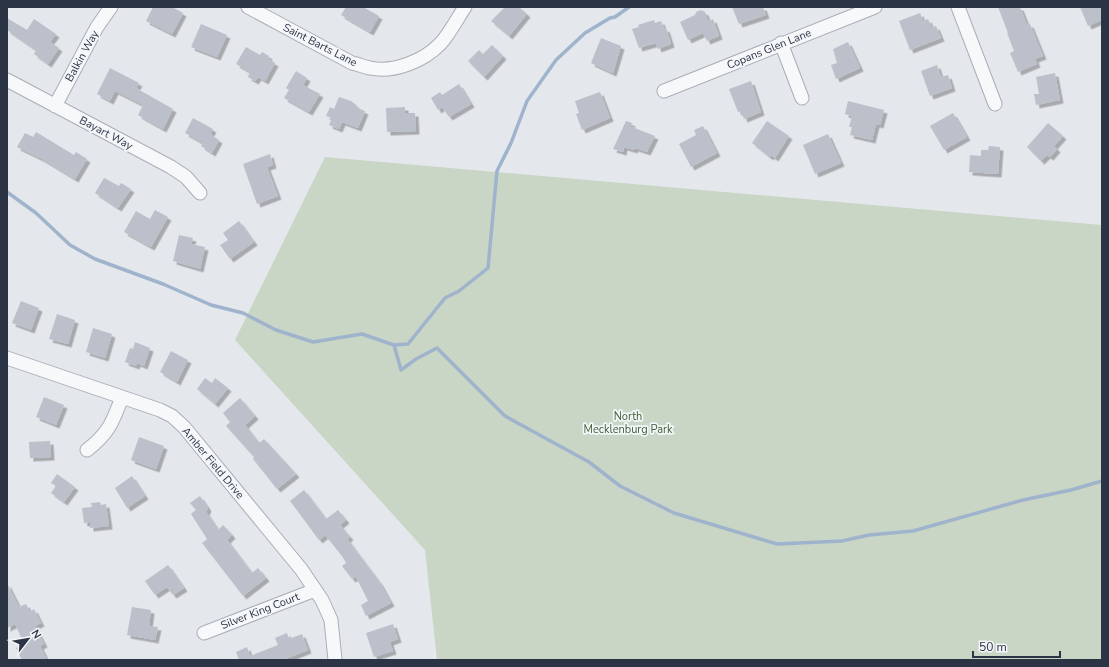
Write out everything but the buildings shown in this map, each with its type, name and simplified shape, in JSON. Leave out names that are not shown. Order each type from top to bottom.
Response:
[{"type":"street","name":"Balkin Way","points":[[55,106],[86,48],[111,7]]},
{"type":"street","name":"Saint Barts Lane","points":[[248,7],[352,62],[370,68],[385,70],[401,66],[433,51],[442,42],[465,7]]},
{"type":"street","name":"Copans Glen Lane","points":[[664,91],[781,43],[875,7]]},
{"type":"street","points":[[958,7],[995,104]]},
{"type":"street","points":[[781,43],[802,98]]},
{"type":"street","name":"Bayart Way","points":[[7,80],[171,167],[186,177],[200,193]]},
{"type":"street","name":"Amber Field Drive","points":[[7,358],[160,410],[172,416],[184,427],[315,590],[329,611],[335,660]]},
{"type":"street","points":[[87,450],[103,436],[110,427],[122,397]]},
{"type":"street","name":"Silver King Court","points":[[204,633],[315,590]]},
{"type":"green space","name":"North Mecklenburg Park","points":[[325,157],[1102,225],[1102,660],[437,660],[425,550],[235,340]]},
{"type":"waterway","points":[[7,192],[36,213],[70,245],[95,259],[163,284],[211,305],[243,313],[276,330],[313,342],[362,334],[394,345],[408,344],[445,298],[459,291],[488,268],[497,171],[511,143],[527,101],[556,60],[585,33],[610,18],[615,17],[629,7]]},
{"type":"waterway","points":[[394,345],[401,370],[416,359],[437,348],[505,416],[589,462],[620,486],[674,513],[777,544],[842,541],[869,535],[913,531],[1023,500],[1071,490],[1102,481]]}]
